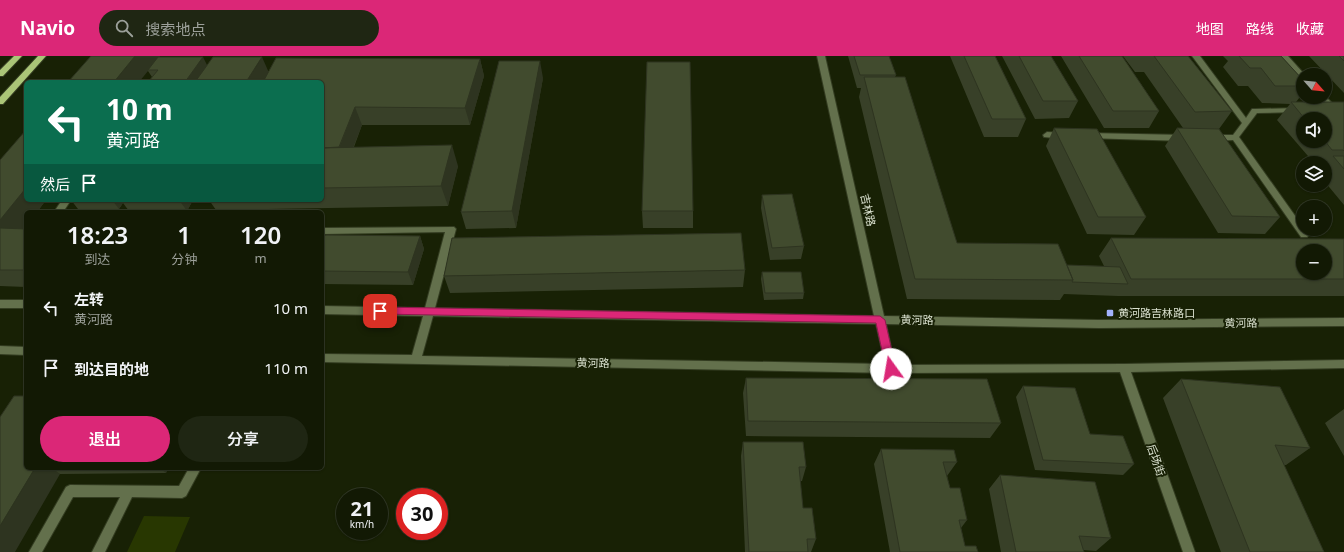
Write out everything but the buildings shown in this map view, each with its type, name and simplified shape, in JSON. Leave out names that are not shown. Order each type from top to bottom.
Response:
[{"type":"main road","points":[[0,74],[18,56]]},
{"type":"main road","points":[[0,102],[42,56]]},
{"type":"street","name":"吉林路","points":[[821,56],[891,369]]},
{"type":"street","points":[[1196,56],[1245,122]]},
{"type":"street","points":[[1284,56],[1296,69]]},
{"type":"street","points":[[1328,104],[1334,110]]},
{"type":"street","points":[[1235,137],[1245,122],[1255,111],[1344,110]]},
{"type":"street","points":[[1047,135],[1192,138]]},
{"type":"street","points":[[1207,138],[1235,137]]},
{"type":"street","points":[[1235,137],[1296,223]]},
{"type":"street","points":[[324,231],[451,229],[453,240],[416,360]]},
{"type":"street","points":[[0,304],[24,304]]},
{"type":"street","name":"黄河路","points":[[324,310],[1099,324],[1344,322]]},
{"type":"street","points":[[0,350],[24,351]]},
{"type":"street","name":"黄河路","points":[[324,358],[891,369],[1124,368],[1344,364]]},
{"type":"street","name":"后场街","points":[[1124,368],[1189,552]]},
{"type":"street","points":[[35,552],[70,491],[182,492],[194,470]]},
{"type":"street","points":[[98,552],[129,491]]},
{"type":"green space","points":[[144,516],[190,517],[175,552],[127,552]]},
{"type":"place","name":"黄河路吉林路口","points":[[1110,313]]},
{"type":"route","points":[[380,311],[880,320],[891,369]]}]
